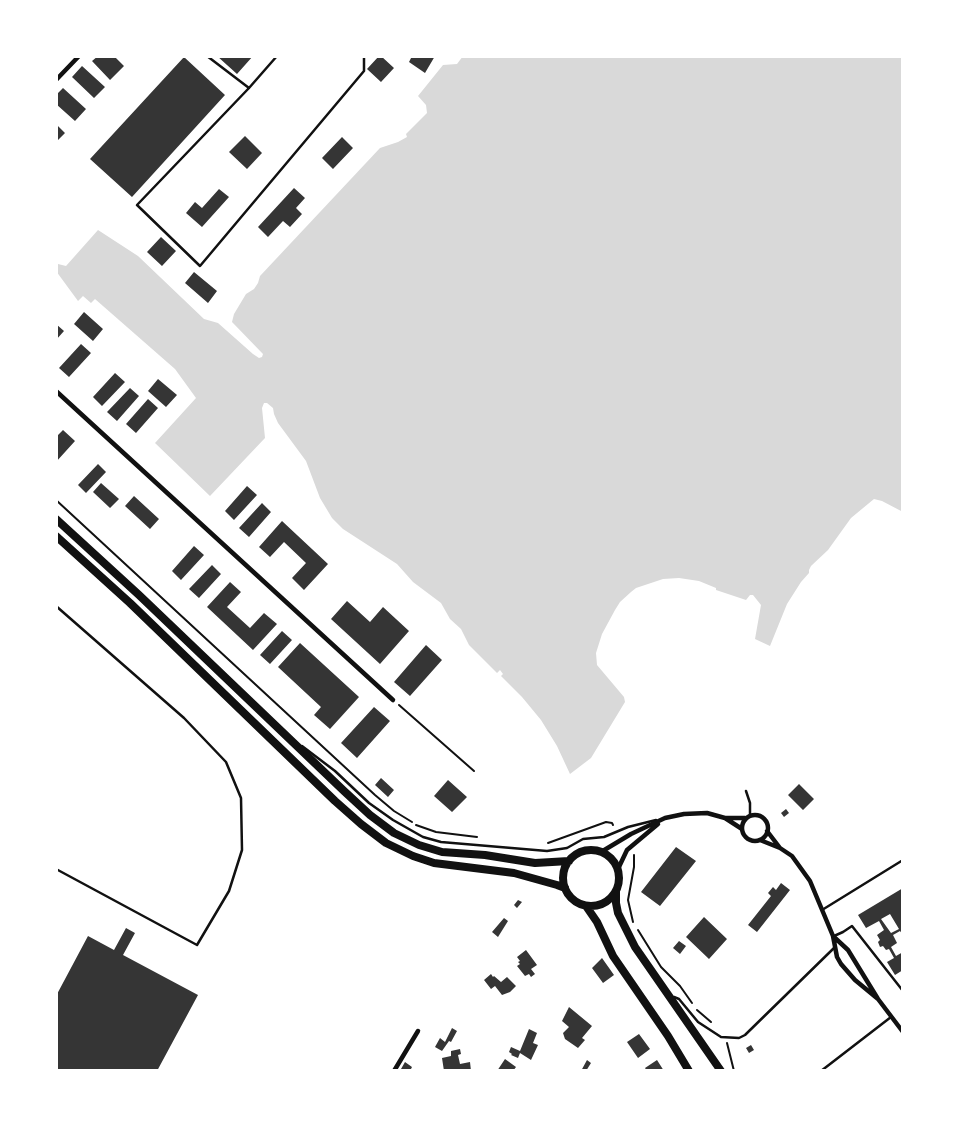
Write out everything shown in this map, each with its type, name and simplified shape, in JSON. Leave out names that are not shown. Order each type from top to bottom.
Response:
[{"type":"main road","points":[[56,519],[139,595],[370,815],[394,833],[419,845],[442,852],[485,855],[535,863],[569,861]]},
{"type":"main road","points":[[56,536],[130,603],[335,801],[386,843],[413,856],[434,863],[514,873],[565,888]]},
{"type":"main road","points":[[616,891],[611,899],[604,904],[595,906],[586,906],[573,900],[565,888],[563,874],[569,861],[580,852],[587,850],[601,852],[614,862],[620,876],[616,891],[618,913],[635,947],[721,1071]]},
{"type":"main road","points":[[586,906],[597,922],[613,956],[668,1036],[689,1071]]},
{"type":"street","points":[[56,80],[78,56]]},
{"type":"street","points":[[56,392],[393,700]]},
{"type":"street","points":[[601,852],[631,834],[664,818],[684,814],[707,813],[725,818],[745,818],[754,814],[762,817],[767,823],[767,831],[780,848]]},
{"type":"street","points":[[618,869],[627,850],[664,818]]},
{"type":"street","points":[[725,818],[742,830]]},
{"type":"street","points":[[745,818],[742,830],[748,839],[760,840],[780,848],[792,856],[810,881],[833,936],[841,964],[855,980],[878,999]]},
{"type":"street","points":[[760,840],[767,831]]},
{"type":"street","points":[[833,936],[848,950],[878,999],[903,1032]]},
{"type":"street","points":[[394,1071],[418,1031]]},
{"type":"lane","points":[[207,56],[249,88]]},
{"type":"lane","points":[[277,56],[249,88],[137,205],[200,266],[364,71],[364,56]]},
{"type":"lane","points":[[56,606],[184,718],[226,762],[241,798],[242,850],[229,892],[196,946],[56,869]]},
{"type":"lane","points":[[276,725],[393,820],[423,837],[441,842],[547,852],[567,848],[583,839],[604,837],[628,827],[664,818]]},
{"type":"lane","points":[[746,791],[750,803],[750,815]]},
{"type":"lane","points":[[822,910],[903,860]]},
{"type":"lane","points":[[833,936],[852,926],[903,991]]},
{"type":"lane","points":[[668,995],[678,999],[698,1022],[721,1037],[739,1038],[835,947]]},
{"type":"lane","points":[[821,1071],[891,1017]]},
{"type":"path","points":[[56,500],[394,811],[416,825],[436,832],[481,838]]},
{"type":"path","points":[[393,700],[474,771]]},
{"type":"path","points":[[546,844],[606,822],[612,823],[615,828]]},
{"type":"path","points":[[634,855],[634,867],[628,900],[634,924],[662,967],[680,986],[696,1009],[716,1025]]},
{"type":"path","points":[[726,1038],[734,1071]]},
{"type":"shaded area","points":[[463,56],[903,56],[903,512],[874,499],[851,518],[828,550],[811,566],[809,573],[787,604],[770,646],[755,639],[761,605],[753,595],[750,595],[746,600],[716,590],[716,588],[699,581],[679,578],[663,579],[636,588],[620,602],[615,610],[602,634],[596,653],[597,665],[624,697],[625,702],[591,758],[570,774],[557,746],[541,720],[501,676],[503,674],[500,670],[497,673],[469,645],[461,629],[450,619],[441,603],[413,582],[397,564],[343,529],[332,518],[320,498],[306,461],[278,423],[273,408],[264,403],[262,408],[265,438],[210,496],[155,443],[196,398],[175,369],[95,299],[91,303],[83,296],[78,301],[56,271],[58,264],[66,266],[98,230],[138,256],[204,319],[218,323],[253,354],[259,358],[262,357],[263,354],[232,322],[234,314],[246,294],[254,289],[260,276],[380,148],[407,137],[406,134],[427,113],[426,105],[418,96],[443,65],[457,64]]},
{"type":"building","points":[[98,56],[114,56],[124,66],[110,80],[92,61]]},
{"type":"building","points":[[217,56],[253,56],[237,74]]},
{"type":"building","points":[[379,56],[394,68],[381,82],[367,69]]},
{"type":"building","points":[[412,56],[435,56],[425,73],[409,62]]},
{"type":"building","points":[[184,57],[225,95],[132,197],[90,159]]},
{"type":"building","points":[[82,66],[105,87],[94,98],[72,77]]},
{"type":"building","points":[[63,88],[86,109],[75,121],[56,104],[56,95]]},
{"type":"building","points":[[56,124],[65,133],[56,142]]},
{"type":"building","points":[[245,136],[262,153],[247,169],[229,152]]},
{"type":"building","points":[[342,137],[353,148],[333,169],[322,158]]},
{"type":"building","points":[[294,188],[305,198],[296,208],[302,214],[290,227],[283,221],[268,237],[258,227]]},
{"type":"building","points":[[219,189],[229,197],[202,227],[186,213],[195,202],[202,208]]},
{"type":"building","points":[[161,237],[176,251],[162,266],[147,252]]},
{"type":"building","points":[[194,272],[217,291],[208,303],[185,283]]},
{"type":"building","points":[[84,312],[103,329],[93,341],[74,324]]},
{"type":"building","points":[[56,324],[64,331],[56,340]]},
{"type":"building","points":[[81,344],[91,353],[69,377],[59,368]]},
{"type":"building","points":[[115,373],[125,382],[102,406],[93,397]]},
{"type":"building","points":[[158,379],[177,395],[166,407],[148,391]]},
{"type":"building","points":[[130,388],[139,396],[117,421],[107,412]]},
{"type":"building","points":[[148,399],[158,408],[136,433],[126,424]]},
{"type":"building","points":[[63,430],[75,441],[56,462],[56,437]]},
{"type":"building","points":[[98,464],[106,472],[86,493],[78,485]]},
{"type":"building","points":[[101,483],[119,499],[110,508],[93,492]]},
{"type":"building","points":[[247,486],[257,495],[234,520],[225,511]]},
{"type":"building","points":[[134,496],[159,519],[150,529],[125,506]]},
{"type":"building","points":[[262,503],[271,512],[249,537],[239,528]]},
{"type":"building","points":[[282,521],[328,564],[304,590],[292,578],[306,563],[284,542],[270,557],[259,547]]},
{"type":"building","points":[[194,546],[204,555],[181,580],[172,571]]},
{"type":"building","points":[[212,565],[221,574],[199,598],[189,589]]},
{"type":"building","points":[[230,582],[241,592],[227,607],[250,628],[264,613],[277,624],[253,650],[207,607]]},
{"type":"building","points":[[347,601],[370,622],[383,607],[409,631],[380,664],[331,619]]},
{"type":"building","points":[[282,631],[292,640],[270,664],[260,655]]},
{"type":"building","points":[[300,643],[359,697],[330,729],[314,715],[321,707],[278,667]]},
{"type":"building","points":[[426,645],[442,660],[410,696],[394,682]]},
{"type":"building","points":[[374,707],[390,721],[357,758],[341,743]]},
{"type":"building","points":[[381,778],[394,790],[388,797],[375,785]]},
{"type":"building","points":[[448,780],[467,797],[452,812],[434,796]]},
{"type":"building","points":[[799,784],[814,799],[803,810],[788,795]]},
{"type":"building","points":[[786,809],[789,813],[784,817],[781,813]]},
{"type":"building","points":[[676,847],[696,861],[660,906],[641,892]]},
{"type":"building","points":[[781,883],[790,890],[757,932],[748,925],[771,896],[768,893],[773,887],[776,890]]},
{"type":"building","points":[[903,888],[903,935],[900,931],[893,935],[897,943],[891,947],[896,956],[903,952],[903,970],[895,975],[887,962],[894,958],[889,949],[886,950],[883,946],[880,947],[878,942],[880,940],[877,935],[884,930],[879,921],[866,928],[858,915]],"holes":[[[890,914],[899,929],[891,933],[881,919]]]},
{"type":"building","points":[[518,900],[522,902],[517,908],[514,905]]},
{"type":"building","points":[[704,917],[727,939],[709,959],[686,937]]},
{"type":"building","points":[[504,918],[508,921],[498,937],[492,932]]},
{"type":"building","points":[[126,928],[135,933],[123,955],[198,995],[157,1071],[56,1071],[56,996],[88,936],[114,950]]},
{"type":"building","points":[[679,941],[686,946],[680,954],[673,948]]},
{"type":"building","points":[[526,950],[537,965],[531,969],[535,974],[531,977],[529,974],[525,976],[517,966],[520,964],[518,962],[520,961],[517,957]]},
{"type":"building","points":[[602,958],[614,975],[603,983],[592,968]]},
{"type":"building","points":[[491,974],[501,982],[507,977],[516,986],[510,992],[502,995],[495,986],[491,989],[484,980]]},
{"type":"building","points":[[569,1007],[592,1026],[582,1038],[585,1040],[578,1048],[565,1039],[563,1033],[569,1027],[562,1021]]},
{"type":"building","points":[[452,1028],[457,1031],[451,1042],[449,1041],[442,1051],[435,1047],[440,1038],[445,1042]]},
{"type":"building","points":[[529,1029],[537,1033],[533,1043],[538,1045],[531,1060],[520,1053],[518,1058],[511,1055],[509,1052],[511,1047],[520,1051]]},
{"type":"building","points":[[639,1034],[650,1049],[638,1058],[627,1042]]},
{"type":"building","points":[[751,1045],[754,1050],[749,1053],[746,1048]]},
{"type":"building","points":[[460,1049],[461,1054],[458,1055],[460,1064],[470,1062],[471,1071],[444,1071],[442,1058],[451,1056],[451,1051]]},
{"type":"building","points":[[505,1059],[516,1067],[513,1071],[497,1071]]},
{"type":"building","points":[[587,1060],[591,1063],[586,1071],[581,1071]]},
{"type":"building","points":[[657,1060],[664,1071],[647,1071],[645,1068]]},
{"type":"building","points":[[405,1062],[412,1067],[410,1071],[401,1069]]}]
